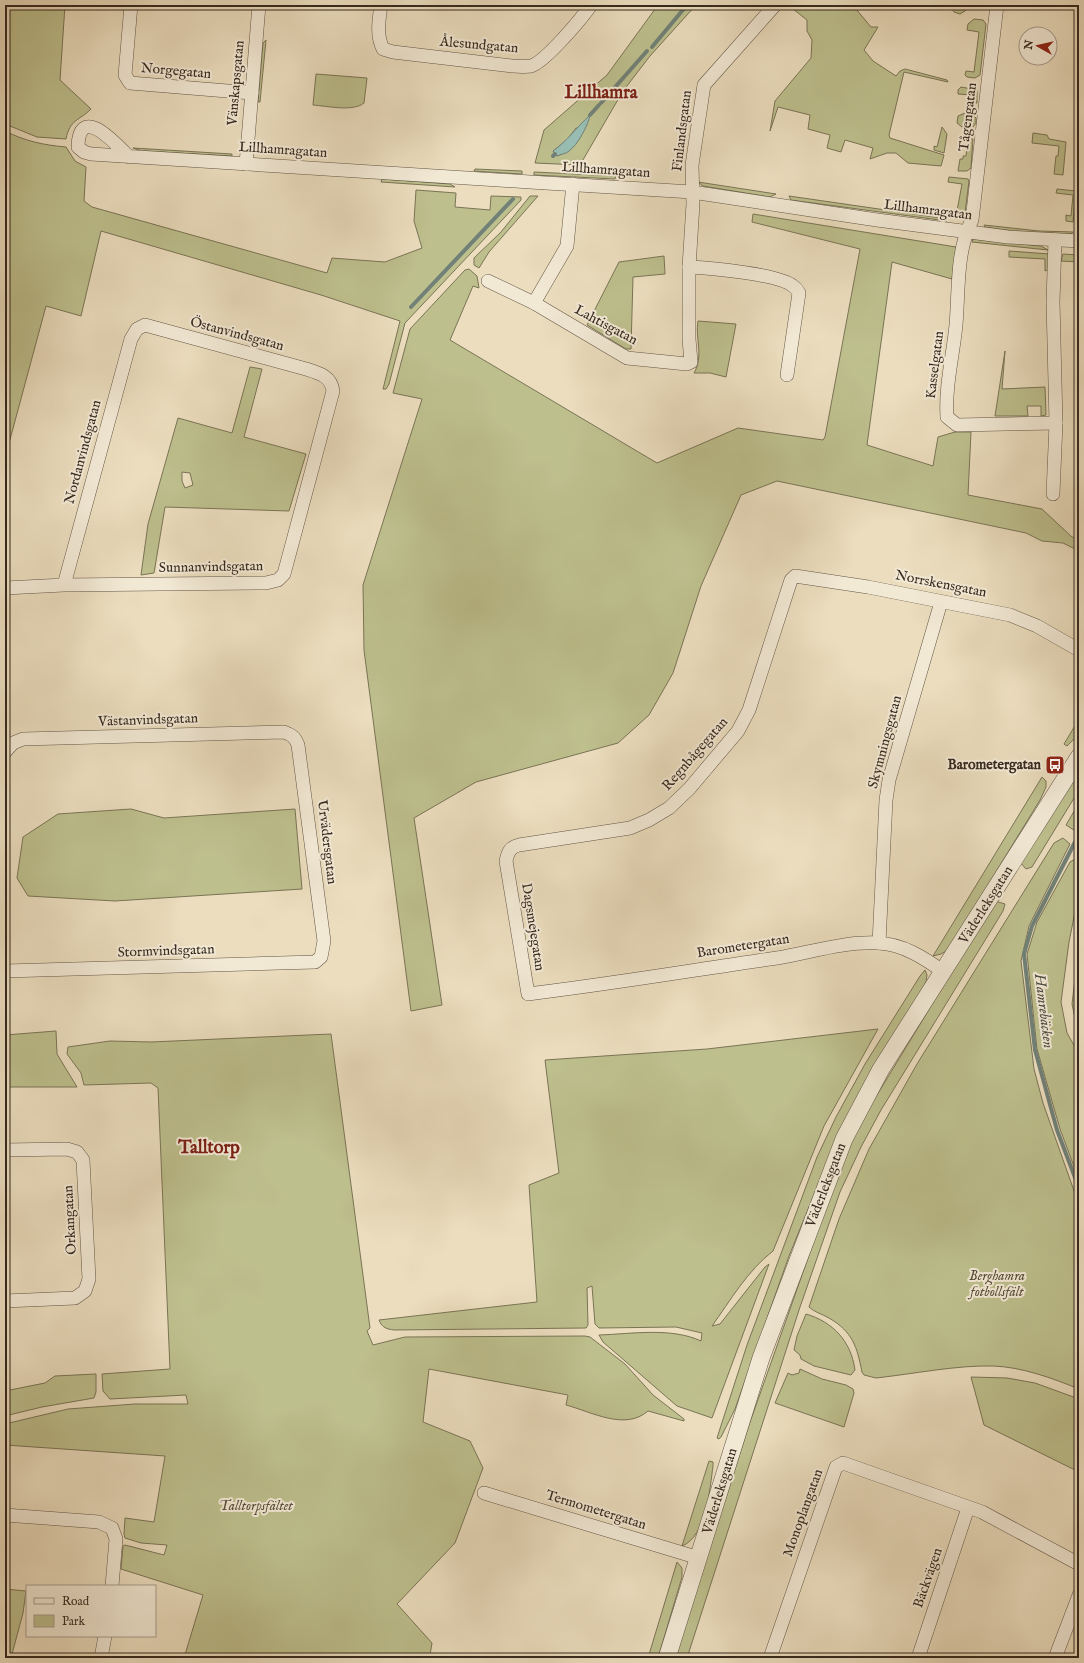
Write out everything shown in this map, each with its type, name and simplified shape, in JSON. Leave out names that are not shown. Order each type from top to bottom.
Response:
[{"type":"street","name":"Norgegatan","points":[[131,5],[125,75],[130,83],[252,93]]},
{"type":"street","name":"Vänskapsgatan","points":[[246,164],[259,5]]},
{"type":"street","name":"Ålesundgatan","points":[[381,5],[378,30],[379,41],[383,48],[393,52],[512,66],[532,66],[540,61],[559,42],[591,5]]},
{"type":"street","name":"Finlandsgatan","points":[[692,192],[692,166],[704,85],[775,5]]},
{"type":"street","name":"Tågengatan","points":[[967,231],[972,220],[997,5]]},
{"type":"street","name":"Lillhamragatan","points":[[129,157],[692,192],[877,220],[1008,237],[1079,241]]},
{"type":"street","points":[[534,303],[567,246],[573,184]]},
{"type":"street","name":"Lahtisgatan","points":[[488,281],[534,303],[627,358],[687,364],[691,362],[689,339],[689,267],[692,192]]},
{"type":"street","name":"Kasselgatan","points":[[967,231],[959,280],[956,324],[946,401],[947,416],[957,424],[1056,423]]},
{"type":"street","points":[[1053,494],[1056,423],[1053,302],[1055,240]]},
{"type":"street","points":[[689,267],[750,274],[786,282],[793,286],[799,293],[787,375]]},
{"type":"street","name":"Östanvindsgatan","points":[[137,329],[145,325],[306,369],[322,374],[328,379]]},
{"type":"street","name":"Nordanvindsgatan","points":[[64,585],[131,339],[137,329]]},
{"type":"street","name":"Sunnanvindsgatan","points":[[5,588],[64,585],[266,583],[278,580],[284,574],[333,391],[332,385],[328,379]]},
{"type":"street","name":"Norrskensgatan","points":[[791,580],[795,576],[803,576],[1010,615],[1037,626],[1079,650]]},
{"type":"street","name":"Regnbågegatan","points":[[508,852],[512,847],[519,845],[630,828],[648,820],[674,803],[721,752],[742,724],[749,710],[791,580]]},
{"type":"street","name":"Skymningsgatan","points":[[879,943],[889,780],[941,602]]},
{"type":"street","name":"Västanvindsgatan","points":[[5,752],[13,743],[23,739],[284,732],[295,738]]},
{"type":"street","name":"Urvädersgatan","points":[[295,738],[302,775],[324,941],[323,952]]},
{"type":"street","name":"Väderleksgatan","points":[[668,1658],[761,1358],[820,1197],[844,1139],[881,1069],[944,972],[1079,757]]},
{"type":"street","name":"Dagsmejegatan","points":[[508,852],[506,861],[528,994],[541,992]]},
{"type":"street","name":"Barometergatan","points":[[541,992],[854,945],[879,943],[902,948],[926,959],[944,972]]},
{"type":"street","name":"Stormvindsgatan","points":[[5,970],[62,970],[315,962],[321,957],[323,952]]},
{"type":"street","name":"Orkangatan","points":[[5,1150],[68,1149],[78,1152],[83,1160],[89,1279],[85,1292],[75,1298],[5,1301]]},
{"type":"street","name":"Monoplangatan","points":[[770,1658],[836,1467],[843,1463],[850,1464],[968,1508]]},
{"type":"street","name":"Termometergatan","points":[[484,1493],[699,1558]]},
{"type":"street","points":[[968,1508],[982,1512],[1079,1564]]},
{"type":"street","name":"Bäckvägen","points":[[918,1658],[968,1508]]},
{"type":"street","points":[[5,1515],[86,1521],[107,1525],[112,1528],[116,1539],[112,1585]]},
{"type":"street","points":[[1055,1658],[1079,1595]]},
{"type":"street","points":[[101,1658],[105,1637]]},
{"type":"green space","points":[[5,5],[65,5],[60,80],[91,109],[73,124],[66,139],[37,137],[5,124]]},
{"type":"green space","points":[[658,5],[696,5],[650,56],[623,91],[580,165],[535,163],[544,130],[607,75]],"holes":[[[576,128],[584,129],[574,146],[557,156],[553,151],[567,140]]]},
{"type":"green space","points":[[788,5],[855,5],[856,9],[871,27],[878,27],[864,50],[873,61],[896,76],[900,71],[905,69],[947,80],[948,82],[904,72],[889,135],[890,138],[944,155],[941,166],[908,163],[896,153],[887,153],[870,159],[873,148],[845,140],[841,152],[827,148],[830,135],[808,129],[810,115],[778,107],[770,131],[775,101],[811,58],[812,40],[807,31],[807,20]]},
{"type":"green space","points":[[950,5],[968,5],[965,11],[960,14],[954,12]]},
{"type":"green space","points":[[974,19],[983,20],[986,24],[980,75],[975,78],[967,77],[965,75],[966,71],[974,72],[979,32],[967,30],[968,24]]},
{"type":"green space","points":[[266,40],[260,102],[258,102],[263,43]]},
{"type":"green space","points":[[316,74],[367,78],[364,103],[359,106],[347,108],[313,105]]},
{"type":"green space","points":[[961,87],[977,90],[977,103],[970,103],[971,95],[958,94],[958,90]]},
{"type":"green space","points":[[965,113],[973,115],[976,118],[976,123],[973,127],[962,127],[957,123],[958,116]]},
{"type":"green space","points":[[942,127],[947,134],[944,153],[934,150],[934,146],[937,147]]},
{"type":"green space","points":[[5,131],[34,142],[66,147],[75,161],[86,167],[84,201],[92,207],[327,273],[332,258],[385,262],[422,248],[414,221],[416,190],[456,193],[455,207],[490,210],[491,196],[521,197],[521,200],[405,323],[389,384],[386,389],[383,389],[400,321],[321,295],[101,231],[81,316],[46,306],[5,458]]},
{"type":"green space","points":[[1033,133],[1047,135],[1049,139],[1066,142],[1063,175],[1054,174],[1059,146],[1032,143]]},
{"type":"green space","points":[[968,139],[973,139],[971,168],[967,171],[958,171],[960,159],[963,159],[963,156],[966,156]]},
{"type":"green space","points":[[133,148],[232,154],[232,156],[142,151]]},
{"type":"green space","points":[[475,169],[522,171],[522,174],[474,171]]},
{"type":"green space","points":[[534,172],[616,176],[615,179],[534,175]]},
{"type":"green space","points":[[949,177],[968,179],[969,181],[965,213],[957,211],[962,184],[948,182]]},
{"type":"green space","points":[[382,179],[450,184],[455,187],[381,182]]},
{"type":"green space","points":[[698,182],[776,194],[770,197],[703,186]]},
{"type":"green space","points":[[1057,189],[1076,191],[1073,222],[1066,221],[1066,215],[1071,216],[1073,195],[1056,193]]},
{"type":"green space","points":[[530,196],[538,196],[489,252],[479,268],[474,265],[474,258],[501,232]]},
{"type":"green space","points":[[789,196],[941,218],[947,221],[791,200]]},
{"type":"green space","points":[[753,214],[956,247],[952,279],[892,262],[867,445],[933,466],[938,437],[955,432],[971,432],[968,495],[1042,509],[1072,537],[1079,539],[1079,551],[1063,543],[1042,541],[1026,533],[777,481],[741,495],[701,586],[673,673],[649,715],[618,743],[476,782],[414,818],[442,1005],[411,1011],[364,650],[363,585],[422,399],[393,393],[410,329],[465,270],[469,269],[477,276],[479,288],[473,286],[450,340],[657,463],[738,428],[823,440],[825,437],[860,249],[752,222]]},
{"type":"green space","points":[[984,225],[1039,231],[1073,232],[1071,234],[1028,232],[985,227]]},
{"type":"green space","points":[[973,239],[1041,246],[1048,250],[972,242]]},
{"type":"green space","points":[[1009,251],[1050,254],[1049,269],[1045,271],[1045,259],[1009,257]]},
{"type":"green space","points":[[1063,254],[1079,255],[1079,262],[1061,261]]},
{"type":"green space","points":[[664,256],[665,274],[633,277],[631,349],[626,349],[587,325],[619,262]]},
{"type":"green space","points":[[698,321],[736,324],[726,377],[710,373],[694,373],[697,367],[699,354],[697,328]]},
{"type":"green space","points":[[1005,351],[1002,389],[1045,387],[1046,415],[1041,416],[1041,406],[1027,406],[1028,416],[995,416]]},
{"type":"green space","points":[[250,367],[262,369],[244,437],[306,454],[289,511],[165,507],[154,573],[141,575],[148,524],[178,418],[232,433]],"holes":[[[182,472],[190,473],[193,485],[185,488],[182,481]]]},
{"type":"green space","points":[[1079,719],[1079,734],[1067,746],[1064,744]]},
{"type":"green space","points":[[1079,771],[1079,790],[1032,867],[1026,869],[1020,862]]},
{"type":"green space","points":[[1042,777],[1046,781],[1046,787],[1040,800],[948,950],[933,956]]},
{"type":"green space","points":[[1079,803],[1079,829],[1077,832],[1066,825]]},
{"type":"green space","points":[[131,809],[164,818],[295,809],[302,889],[115,901],[28,896],[17,878],[23,837],[58,814]]},
{"type":"green space","name":"Berghamra fotbollsfält","points":[[1063,838],[1070,844],[1029,926],[1021,961],[1034,1069],[1043,1103],[1079,1205],[1079,1389],[1048,1377],[1015,1368],[993,1366],[950,1368],[876,1378],[864,1375],[856,1348],[849,1335],[837,1323],[809,1307],[839,1219],[869,1149],[917,1064],[1054,843]]},
{"type":"green space","points":[[1075,859],[1079,859],[1079,892],[1069,942],[1061,1002],[1067,1033],[1079,1054],[1079,1180],[1060,1129],[1037,1049],[1027,954],[1037,922],[1070,862]]},
{"type":"green space","points":[[995,901],[1005,904],[1003,911],[881,1110],[861,1147],[840,1192],[799,1310],[687,1658],[675,1658],[749,1425],[842,1162],[863,1118]]},
{"type":"green space","points":[[1079,945],[1079,1037],[1072,1004]]},
{"type":"green space","points":[[925,970],[927,975],[926,982],[841,1128],[789,1256],[735,1409],[719,1439],[717,1438],[747,1345],[817,1157],[836,1117],[865,1064]]},
{"type":"green space","points":[[878,1029],[824,1126],[773,1251],[747,1276],[712,1326],[720,1324],[765,1267],[769,1264],[712,1418],[677,1406],[603,1342],[599,1335],[651,1332],[677,1334],[701,1341],[702,1333],[676,1327],[599,1328],[595,1324],[592,1286],[587,1288],[588,1325],[586,1328],[394,1330],[385,1328],[380,1323],[379,1320],[537,1302],[529,1185],[559,1173],[545,1060],[707,1049]]},
{"type":"green space","points":[[56,1031],[57,1054],[77,1087],[5,1087],[5,1035]]},
{"type":"green space","name":"Talltorpsfältet","points":[[331,1034],[370,1328],[367,1331],[373,1345],[405,1337],[590,1337],[625,1364],[653,1395],[684,1419],[684,1421],[648,1411],[639,1417],[629,1419],[619,1420],[608,1418],[566,1405],[568,1395],[429,1369],[423,1422],[470,1441],[483,1468],[455,1543],[397,1604],[432,1643],[430,1655],[424,1658],[184,1658],[203,1595],[121,1569],[123,1546],[125,1545],[164,1555],[167,1545],[141,1543],[125,1538],[124,1534],[125,1518],[154,1522],[165,1456],[5,1445],[5,1424],[68,1409],[135,1404],[188,1404],[186,1395],[110,1399],[103,1391],[102,1374],[170,1369],[158,1088],[151,1083],[84,1085],[81,1073],[67,1054],[68,1047],[110,1041],[151,1042]]},
{"type":"green space","points":[[806,1314],[824,1322],[839,1334],[845,1342],[853,1360],[855,1370],[851,1375],[814,1366],[801,1359],[800,1355],[794,1350],[797,1336]]},
{"type":"green space","points":[[800,1369],[822,1379],[846,1385],[853,1389],[854,1393],[844,1427],[775,1403],[788,1373],[792,1375],[799,1373]]},
{"type":"green space","points":[[96,1374],[96,1392],[94,1398],[42,1407],[5,1416],[5,1391],[45,1383],[55,1376]]},
{"type":"green space","points":[[971,1377],[1007,1378],[1035,1383],[1079,1399],[1079,1472],[984,1425]]},
{"type":"green space","points":[[709,1461],[713,1462],[713,1466],[708,1499],[702,1523],[697,1533],[690,1541],[682,1546]]},
{"type":"green space","points":[[677,1562],[682,1568],[682,1577],[658,1658],[648,1658]]},
{"type":"green space","points":[[5,1589],[26,1591],[23,1613],[11,1658],[5,1658]]},
{"type":"water","points":[[590,115],[585,129],[576,145],[568,152],[557,156],[553,151],[563,143]]},
{"type":"waterway","points":[[652,47],[687,5]]},
{"type":"waterway","points":[[601,103],[647,51]]},
{"type":"waterway","points":[[590,115],[599,105]]},
{"type":"waterway","points":[[411,307],[513,199]]},
{"type":"waterway","name":"Hamrebäcken","points":[[1075,842],[1032,926],[1024,954],[1035,1050],[1057,1130],[1079,1188]]},
{"type":"place","name":"Barometergatan","points":[[1055,765]]},
{"type":"district","name":"Lillhamra","points":[[601,93]]},
{"type":"district","name":"Talltorp","points":[[209,1148]]}]
